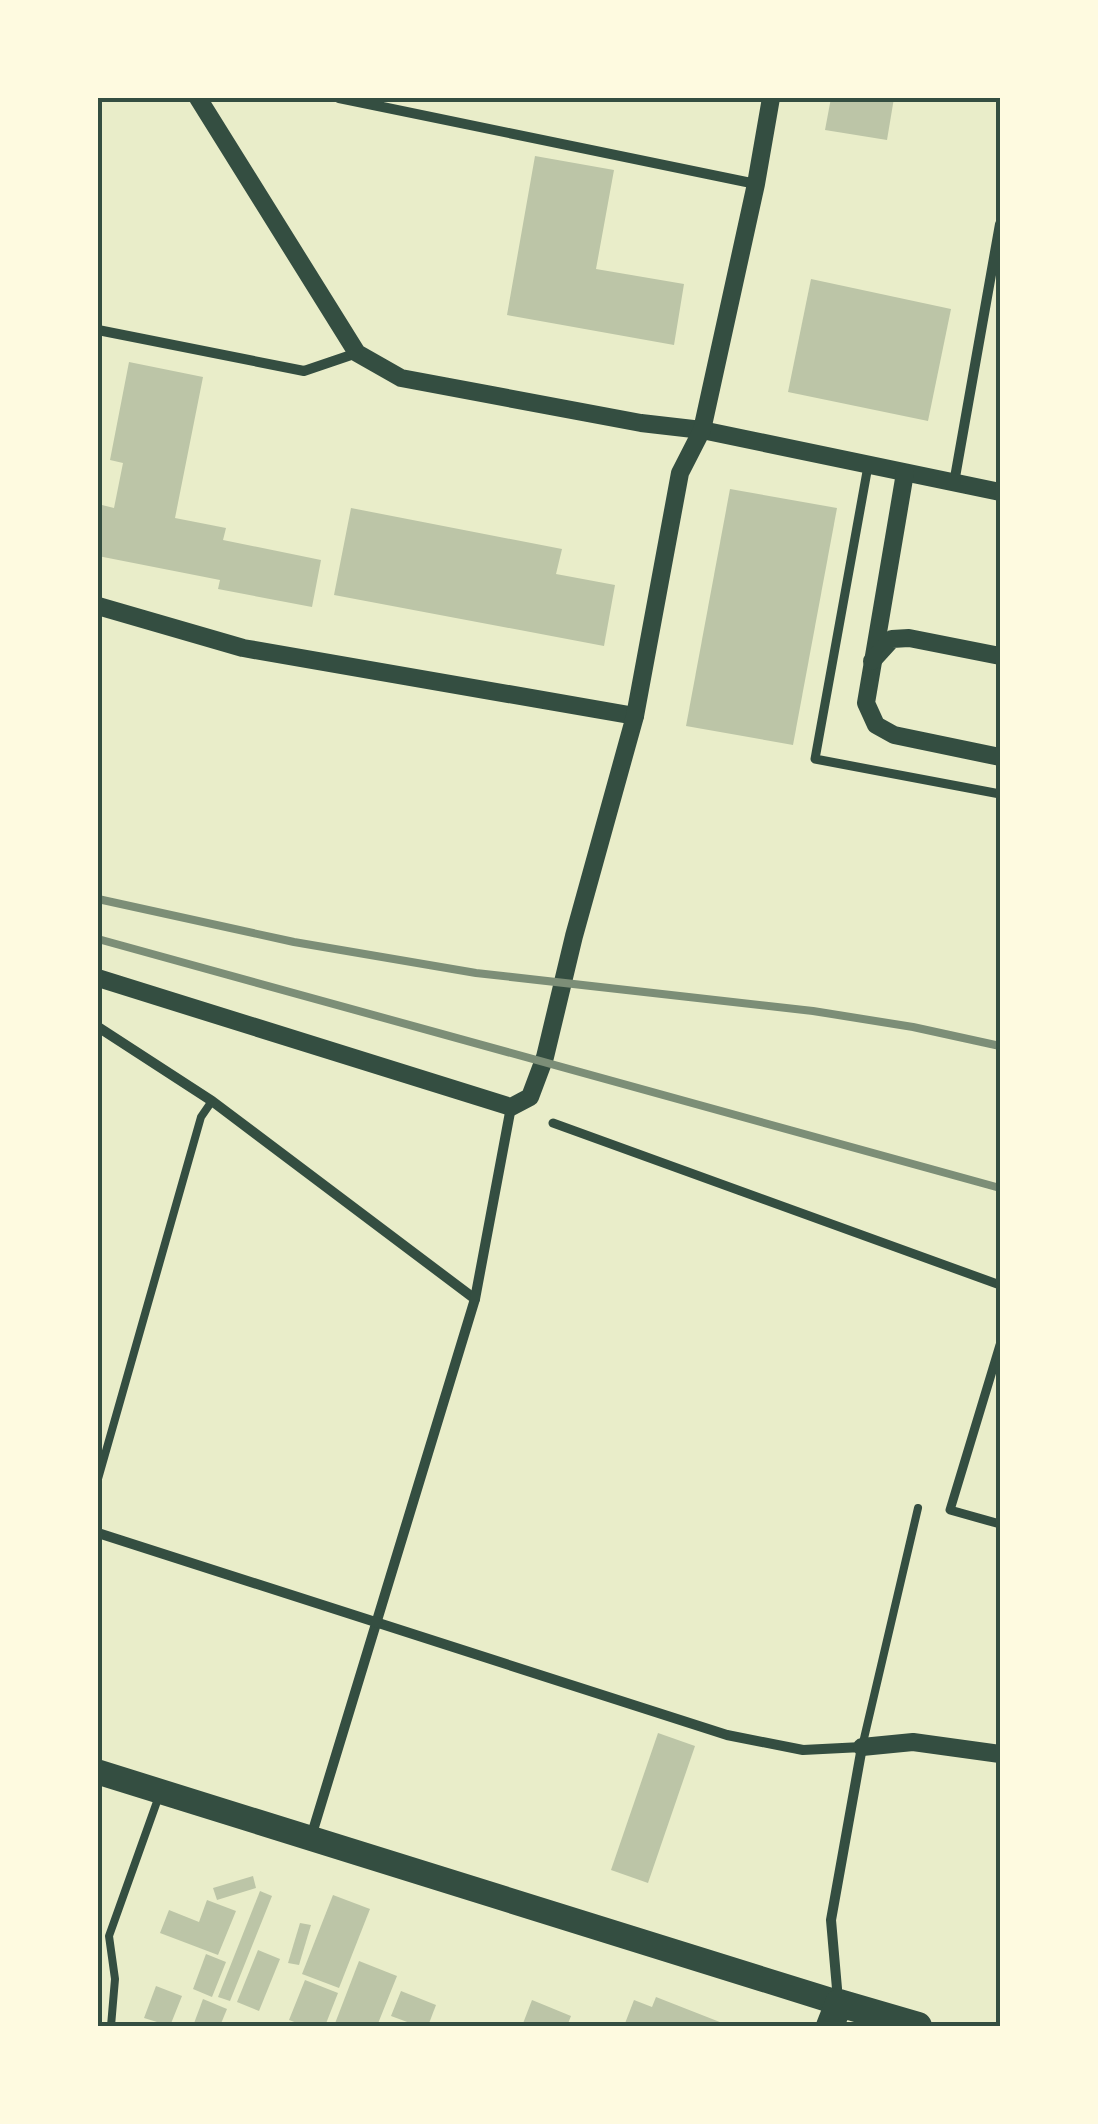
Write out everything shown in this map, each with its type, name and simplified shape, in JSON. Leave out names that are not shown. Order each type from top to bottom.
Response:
[{"type":"highway","points":[[834,2014],[918,2026]]},
{"type":"main road","points":[[98,1772],[311,1838],[834,2014]]},
{"type":"street","points":[[198,98],[358,353],[401,378],[641,423],[702,430],[1000,492]]},
{"type":"street","points":[[339,98],[756,184]]},
{"type":"street","points":[[98,978],[511,1107],[530,1098],[545,1056],[635,716],[680,473],[702,430],[771,98]]},
{"type":"street","points":[[954,483],[1000,224]]},
{"type":"street","points":[[98,330],[304,372],[358,353]]},
{"type":"street","points":[[868,466],[814,759],[1000,794]]},
{"type":"street","points":[[905,474],[866,703],[876,724],[894,735],[1000,756]]},
{"type":"street","points":[[98,606],[243,648],[635,716]]},
{"type":"street","points":[[871,661],[892,639],[908,638],[1000,656]]},
{"type":"street","points":[[98,1027],[212,1101],[475,1299]]},
{"type":"street","points":[[311,1838],[475,1299],[511,1107]]},
{"type":"street","points":[[553,1123],[1000,1284]]},
{"type":"street","points":[[1000,1344],[950,1510],[1000,1524]]},
{"type":"street","points":[[98,1532],[726,1735],[803,1750],[913,1742],[1000,1754]]},
{"type":"street","points":[[834,2014],[831,1920],[862,1747]]},
{"type":"lane","points":[[98,1479],[201,1117],[212,1101]]},
{"type":"lane","points":[[862,1747],[918,1508]]},
{"type":"lane","points":[[111,2026],[115,1980],[109,1936],[161,1791]]},
{"type":"lane","points":[[98,1943],[109,1936]]},
{"type":"building","points":[[831,98],[894,98],[887,140],[825,130]]},
{"type":"building","points":[[535,156],[614,170],[596,269],[684,284],[674,345],[507,315]]},
{"type":"building","points":[[811,279],[951,309],[928,421],[788,392]]},
{"type":"building","points":[[129,362],[203,377],[175,518],[226,528],[223,540],[321,560],[312,607],[218,589],[220,580],[98,556],[102,505],[114,508],[123,463],[110,460]]},
{"type":"building","points":[[730,489],[837,508],[793,745],[686,726]]},
{"type":"building","points":[[351,508],[562,549],[556,574],[615,585],[604,646],[334,595]]},
{"type":"building","points":[[658,1733],[695,1746],[648,1883],[611,1870]]},
{"type":"building","points":[[253,1876],[256,1888],[217,1900],[213,1888]]},
{"type":"building","points":[[260,1891],[272,1896],[230,2001],[218,1997]]},
{"type":"building","points":[[333,1895],[370,1909],[339,1988],[302,1974]]},
{"type":"building","points":[[207,1900],[236,1911],[218,1955],[160,1933],[169,1910],[199,1922]]},
{"type":"building","points":[[300,1923],[311,1925],[299,1965],[288,1963]]},
{"type":"building","points":[[258,1950],[280,1959],[259,2011],[237,2002]]},
{"type":"building","points":[[206,1954],[226,1962],[212,1997],[193,1989]]},
{"type":"building","points":[[359,1961],[397,1976],[377,2026],[334,2026]]},
{"type":"building","points":[[305,1980],[338,1993],[325,2026],[305,2026],[289,2020]]},
{"type":"building","points":[[156,1986],[182,1996],[170,2026],[144,2018]]},
{"type":"building","points":[[401,1991],[436,2005],[428,2026],[391,2016]]},
{"type":"building","points":[[656,1997],[730,2026],[624,2026],[634,2000],[652,2007]]},
{"type":"building","points":[[203,1999],[227,2009],[220,2026],[193,2026]]},
{"type":"building","points":[[532,2000],[571,2016],[567,2026],[522,2026]]},
{"type":"railway","points":[[98,899],[294,942],[476,973],[813,1011],[1000,1046]]},
{"type":"railway","points":[[98,939],[1000,1188]]}]
